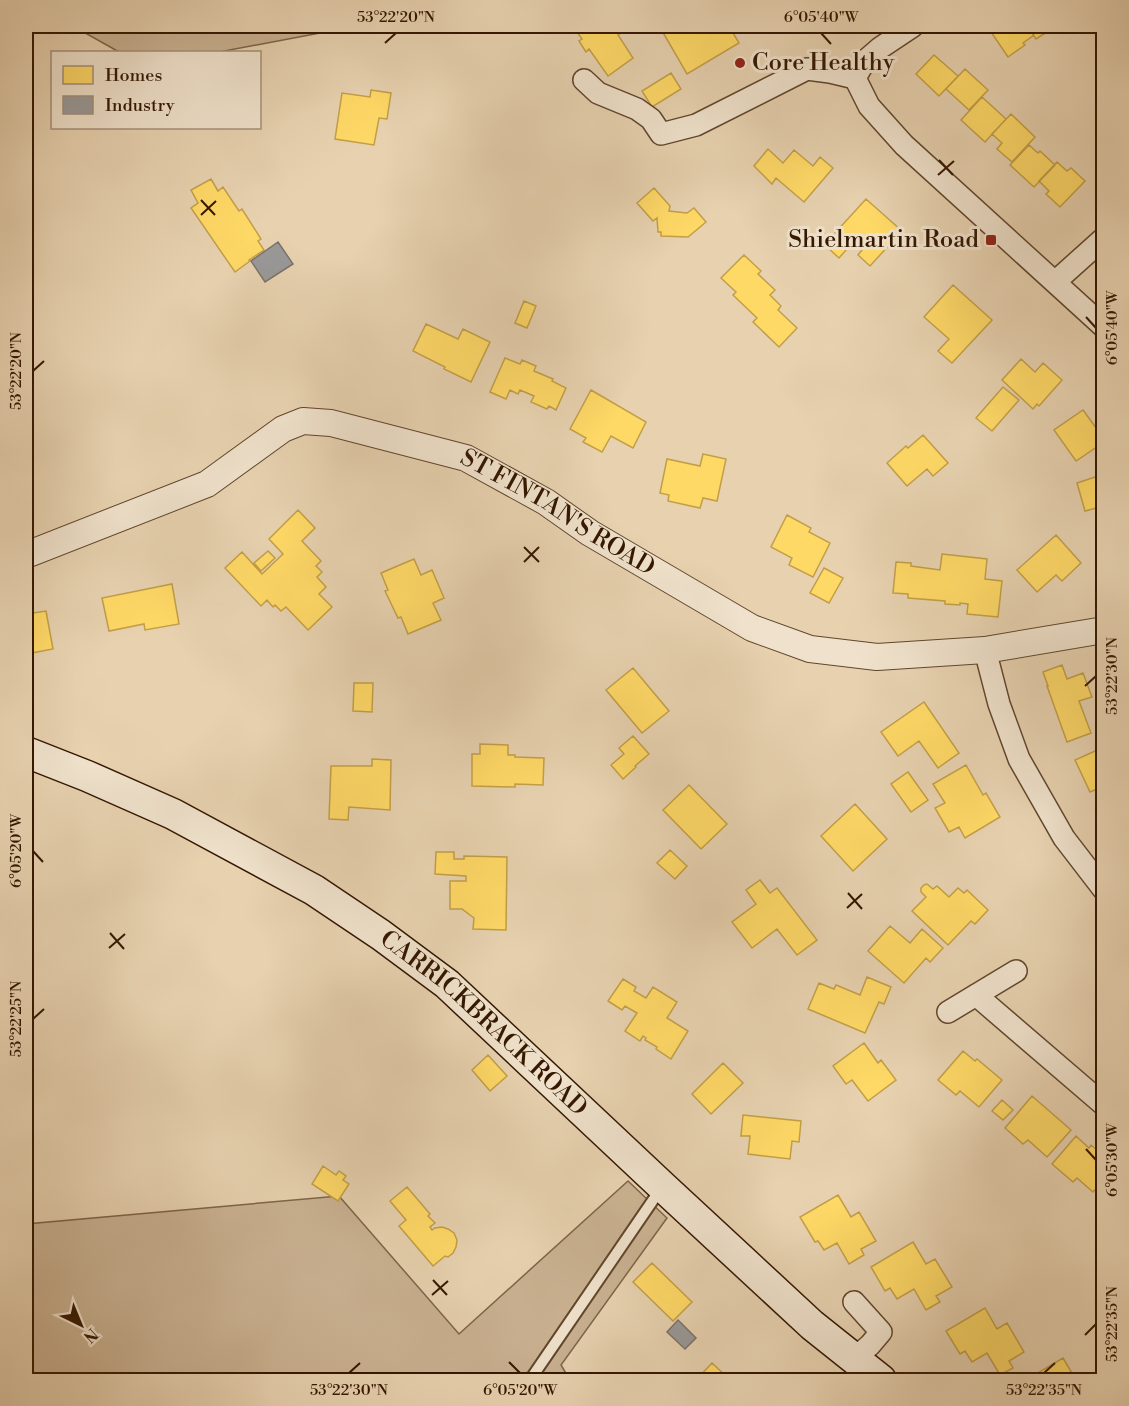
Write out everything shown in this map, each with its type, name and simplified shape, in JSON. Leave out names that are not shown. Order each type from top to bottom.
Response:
[{"type":"main road","name":"CARRICKBRACK ROAD","points":[[26,752],[173,814],[314,890],[381,935],[447,984],[812,1325],[881,1380]]},
{"type":"street","points":[[855,78],[865,61],[913,26]]},
{"type":"street","points":[[584,80],[598,93],[637,109],[651,119],[661,134],[696,124],[807,69],[855,78],[869,106],[904,145],[1104,327]]},
{"type":"street","points":[[1055,282],[1104,238]]},
{"type":"street","name":"ST FINTAN'S ROAD","points":[[26,555],[207,484],[283,429],[303,422],[331,423],[466,458],[546,502],[590,533],[752,628],[810,649],[877,657],[985,650],[1104,630]]},
{"type":"street","points":[[985,650],[999,704],[1019,759],[1064,838],[1104,890]]},
{"type":"street","points":[[948,1012],[1016,971]]},
{"type":"street","points":[[976,995],[1104,1105]]},
{"type":"street","points":[[854,1302],[881,1332],[870,1346],[854,1359]]},
{"type":"lane","points":[[532,1380],[662,1186]]},
{"type":"shaded area","points":[[73,26],[357,26],[224,51],[117,51]]},
{"type":"shaded area","points":[[628,1181],[667,1218],[561,1365],[570,1380],[26,1380],[26,1224],[339,1196],[459,1334]]},
{"type":"building: Homes","points":[[573,26],[621,26],[624,31],[618,35],[633,58],[608,76],[589,49],[586,52],[579,41],[582,39]]},
{"type":"building: Homes","points":[[667,26],[729,26],[739,43],[687,74],[661,29]]},
{"type":"building: Homes","points":[[1000,26],[1027,26],[1034,35],[1023,43],[1025,45],[1008,57],[991,32]]},
{"type":"building: Homes","points":[[1027,26],[1051,26],[1053,28],[1036,39]]},
{"type":"building: Homes","points":[[934,55],[958,76],[939,96],[916,74]]},
{"type":"building: Homes","points":[[965,69],[988,90],[969,110],[946,89]]},
{"type":"building: Homes","points":[[671,73],[681,89],[652,107],[642,91]]},
{"type":"building: Homes","points":[[371,90],[391,93],[387,119],[379,118],[374,145],[335,139],[342,93],[370,97]]},
{"type":"building: Homes","points":[[982,97],[1006,119],[985,142],[961,120]]},
{"type":"building: Homes","points":[[1011,114],[1035,137],[1012,162],[997,149],[1002,143],[992,134]]},
{"type":"building: Homes","points":[[1029,145],[1038,153],[1040,151],[1055,165],[1034,187],[1010,165]]},
{"type":"building: Homes","points":[[768,149],[783,163],[794,150],[813,166],[820,157],[833,168],[804,202],[776,178],[772,184],[754,166]]},
{"type":"building: Homes","points":[[1057,162],[1067,171],[1071,168],[1085,181],[1060,207],[1046,194],[1049,191],[1039,181]]},
{"type":"building: Homes","points":[[211,179],[218,191],[223,187],[239,211],[242,209],[261,239],[258,241],[264,250],[235,272],[191,208],[198,203],[191,190]]},
{"type":"building: Homes","points":[[654,188],[670,206],[669,211],[687,213],[694,208],[706,222],[688,237],[661,236],[661,232],[658,232],[657,218],[653,221],[637,203]]},
{"type":"building: Homes","points":[[866,199],[902,231],[870,266],[858,255],[862,250],[853,242],[839,258],[827,247],[838,236],[835,233]]},
{"type":"building: Homes","points":[[744,255],[761,271],[758,274],[775,290],[770,295],[781,306],[778,310],[797,328],[779,347],[753,322],[757,318],[733,295],[736,292],[721,278]]},
{"type":"building: Homes","points":[[953,285],[992,320],[952,363],[938,351],[949,339],[924,317]]},
{"type":"building: Homes","points":[[524,301],[536,306],[527,328],[515,323]]},
{"type":"building: Homes","points":[[426,324],[458,339],[463,329],[490,342],[471,382],[413,351]]},
{"type":"building: Homes","points":[[505,358],[520,364],[522,360],[536,366],[534,371],[553,379],[552,381],[566,388],[556,410],[531,402],[534,396],[520,390],[518,394],[510,390],[506,399],[490,392]]},
{"type":"building: Homes","points":[[1021,359],[1035,372],[1043,363],[1062,380],[1039,406],[1037,404],[1033,409],[1002,380]]},
{"type":"building: Homes","points":[[1003,387],[1019,400],[992,431],[976,418]]},
{"type":"building: Homes","points":[[591,390],[646,422],[633,448],[611,436],[602,452],[583,442],[586,438],[570,429]]},
{"type":"building: Homes","points":[[1083,410],[1104,442],[1076,461],[1054,430]]},
{"type":"building: Homes","points":[[923,435],[948,463],[933,476],[927,469],[907,486],[887,463]]},
{"type":"building: Homes","points":[[703,454],[726,459],[717,501],[703,498],[700,508],[668,501],[669,495],[660,493],[667,459],[700,466]]},
{"type":"building: Homes","points":[[1104,474],[1104,506],[1085,511],[1077,483]]},
{"type":"building: Homes","points":[[298,510],[315,528],[302,541],[321,561],[316,566],[322,572],[317,577],[326,587],[319,594],[332,607],[308,630],[286,607],[281,611],[267,600],[261,606],[225,568],[242,552],[262,574],[283,554],[269,539]]},
{"type":"building: Homes","points":[[787,515],[811,528],[809,532],[830,543],[813,577],[789,565],[792,558],[771,547]]},
{"type":"building: Homes","points":[[1056,535],[1081,563],[1062,581],[1056,575],[1037,592],[1017,570]]},
{"type":"building: Homes","points":[[268,551],[275,558],[261,571],[254,563]]},
{"type":"building: Homes","points":[[942,554],[987,559],[985,579],[1002,581],[998,617],[967,614],[968,604],[945,604],[945,601],[908,598],[908,594],[893,593],[896,562],[940,570]]},
{"type":"building: Homes","points":[[414,559],[421,575],[432,570],[444,598],[433,603],[441,620],[408,634],[401,617],[398,618],[385,591],[388,590],[381,573]]},
{"type":"building: Homes","points":[[824,568],[843,578],[829,603],[810,593]]},
{"type":"building: Homes","points":[[172,584],[179,624],[145,630],[144,624],[109,631],[102,598]]},
{"type":"building: Homes","points":[[46,611],[53,649],[26,654],[26,614]]},
{"type":"building: Homes","points":[[1062,665],[1067,679],[1083,673],[1092,697],[1079,701],[1091,733],[1067,742],[1043,672]]},
{"type":"building: Homes","points":[[633,668],[669,711],[642,733],[606,690]]},
{"type":"building: Homes","points":[[354,683],[373,683],[372,712],[353,711]]},
{"type":"building: Homes","points":[[924,702],[959,753],[938,768],[919,741],[898,756],[881,732]]},
{"type":"building: Homes","points":[[633,736],[649,754],[623,779],[611,765],[624,754],[619,748]]},
{"type":"building: Homes","points":[[480,744],[508,745],[508,755],[515,755],[515,757],[544,758],[543,785],[472,786],[472,754],[480,754]]},
{"type":"building: Homes","points":[[1104,747],[1104,786],[1090,792],[1075,760]]},
{"type":"building: Homes","points":[[372,759],[391,760],[390,810],[349,807],[348,820],[329,819],[331,766],[372,766]]},
{"type":"building: Homes","points":[[966,765],[983,795],[986,793],[1000,817],[965,838],[959,827],[949,832],[935,808],[945,803],[933,784]]},
{"type":"building: Homes","points":[[908,772],[928,800],[911,812],[891,784]]},
{"type":"building: Homes","points":[[689,785],[727,824],[701,849],[663,810]]},
{"type":"building: Homes","points":[[855,804],[887,839],[853,871],[821,836]]},
{"type":"building: Homes","points":[[670,850],[687,866],[675,879],[657,863]]},
{"type":"building: Homes","points":[[436,852],[454,852],[454,859],[464,859],[464,856],[507,857],[506,930],[473,929],[474,918],[462,909],[450,909],[450,881],[466,881],[466,876],[435,874]]},
{"type":"building: Homes","points":[[760,880],[770,893],[777,888],[817,940],[797,955],[777,929],[752,948],[732,922],[756,904],[746,890]]},
{"type":"building: Homes","points":[[927,884],[933,889],[937,886],[949,897],[958,888],[964,893],[967,890],[988,910],[975,924],[971,921],[948,945],[912,911],[926,897],[921,892],[921,888]]},
{"type":"building: Homes","points":[[890,926],[910,943],[922,929],[943,948],[930,962],[926,958],[904,983],[868,951]]},
{"type":"building: Homes","points":[[867,977],[891,987],[884,1004],[879,1002],[865,1033],[808,1009],[819,983],[834,989],[836,985],[860,995]]},
{"type":"building: Homes","points":[[623,979],[636,987],[634,991],[646,998],[653,987],[677,1002],[667,1018],[688,1031],[671,1059],[645,1040],[643,1036],[640,1041],[625,1031],[637,1013],[625,1006],[622,1010],[608,1001]]},
{"type":"building: Homes","points":[[864,1043],[878,1063],[881,1060],[896,1080],[868,1101],[852,1080],[846,1084],[833,1066]]},
{"type":"building: Homes","points":[[963,1051],[975,1061],[977,1059],[1002,1080],[979,1107],[960,1091],[956,1095],[938,1080]]},
{"type":"building: Homes","points":[[488,1055],[507,1076],[490,1091],[472,1070]]},
{"type":"building: Homes","points":[[723,1063],[743,1083],[711,1114],[692,1094]]},
{"type":"building: Homes","points":[[1032,1096],[1071,1130],[1047,1157],[1028,1140],[1023,1144],[1005,1128]]},
{"type":"building: Homes","points":[[1002,1100],[1013,1110],[1003,1120],[992,1111]]},
{"type":"building: Homes","points":[[743,1115],[801,1121],[799,1142],[792,1141],[790,1159],[748,1154],[750,1136],[741,1136]]},
{"type":"building: Homes","points":[[1076,1136],[1089,1148],[1091,1145],[1104,1156],[1104,1180],[1093,1192],[1077,1178],[1073,1182],[1052,1164]]},
{"type":"building: Homes","points":[[323,1166],[336,1175],[339,1171],[346,1176],[343,1180],[349,1184],[338,1201],[312,1184]]},
{"type":"building: Homes","points":[[407,1187],[430,1214],[428,1216],[435,1223],[430,1227],[432,1230],[442,1227],[448,1229],[454,1233],[457,1240],[453,1253],[448,1257],[445,1256],[433,1266],[399,1226],[406,1220],[390,1201]]},
{"type":"building: Homes","points":[[838,1195],[851,1217],[859,1212],[876,1241],[861,1249],[864,1255],[849,1264],[837,1243],[824,1250],[818,1241],[815,1242],[800,1217]]},
{"type":"building: Homes","points":[[913,1242],[926,1264],[935,1259],[952,1287],[936,1296],[940,1302],[926,1310],[914,1289],[897,1299],[890,1288],[885,1291],[871,1267]]},
{"type":"building: Homes","points":[[652,1263],[692,1302],[673,1321],[633,1282]]},
{"type":"building: Homes","points":[[985,1308],[997,1329],[1007,1323],[1024,1352],[1009,1361],[1013,1368],[1000,1375],[987,1353],[972,1362],[965,1351],[960,1354],[946,1331]]},
{"type":"building: Homes","points":[[1063,1358],[1076,1380],[1026,1380]]},
{"type":"building: Homes","points":[[712,1363],[727,1377],[731,1373],[738,1380],[696,1380]]},
{"type":"building: Industry","points":[[278,242],[293,264],[265,282],[251,261]]},
{"type":"building: Industry","points":[[678,1320],[696,1338],[685,1349],[667,1332]]},
{"type":"place","name":"Core Healthy","points":[[740,63]]},
{"type":"place","name":"Shielmartin Road","points":[[991,240]]}]
